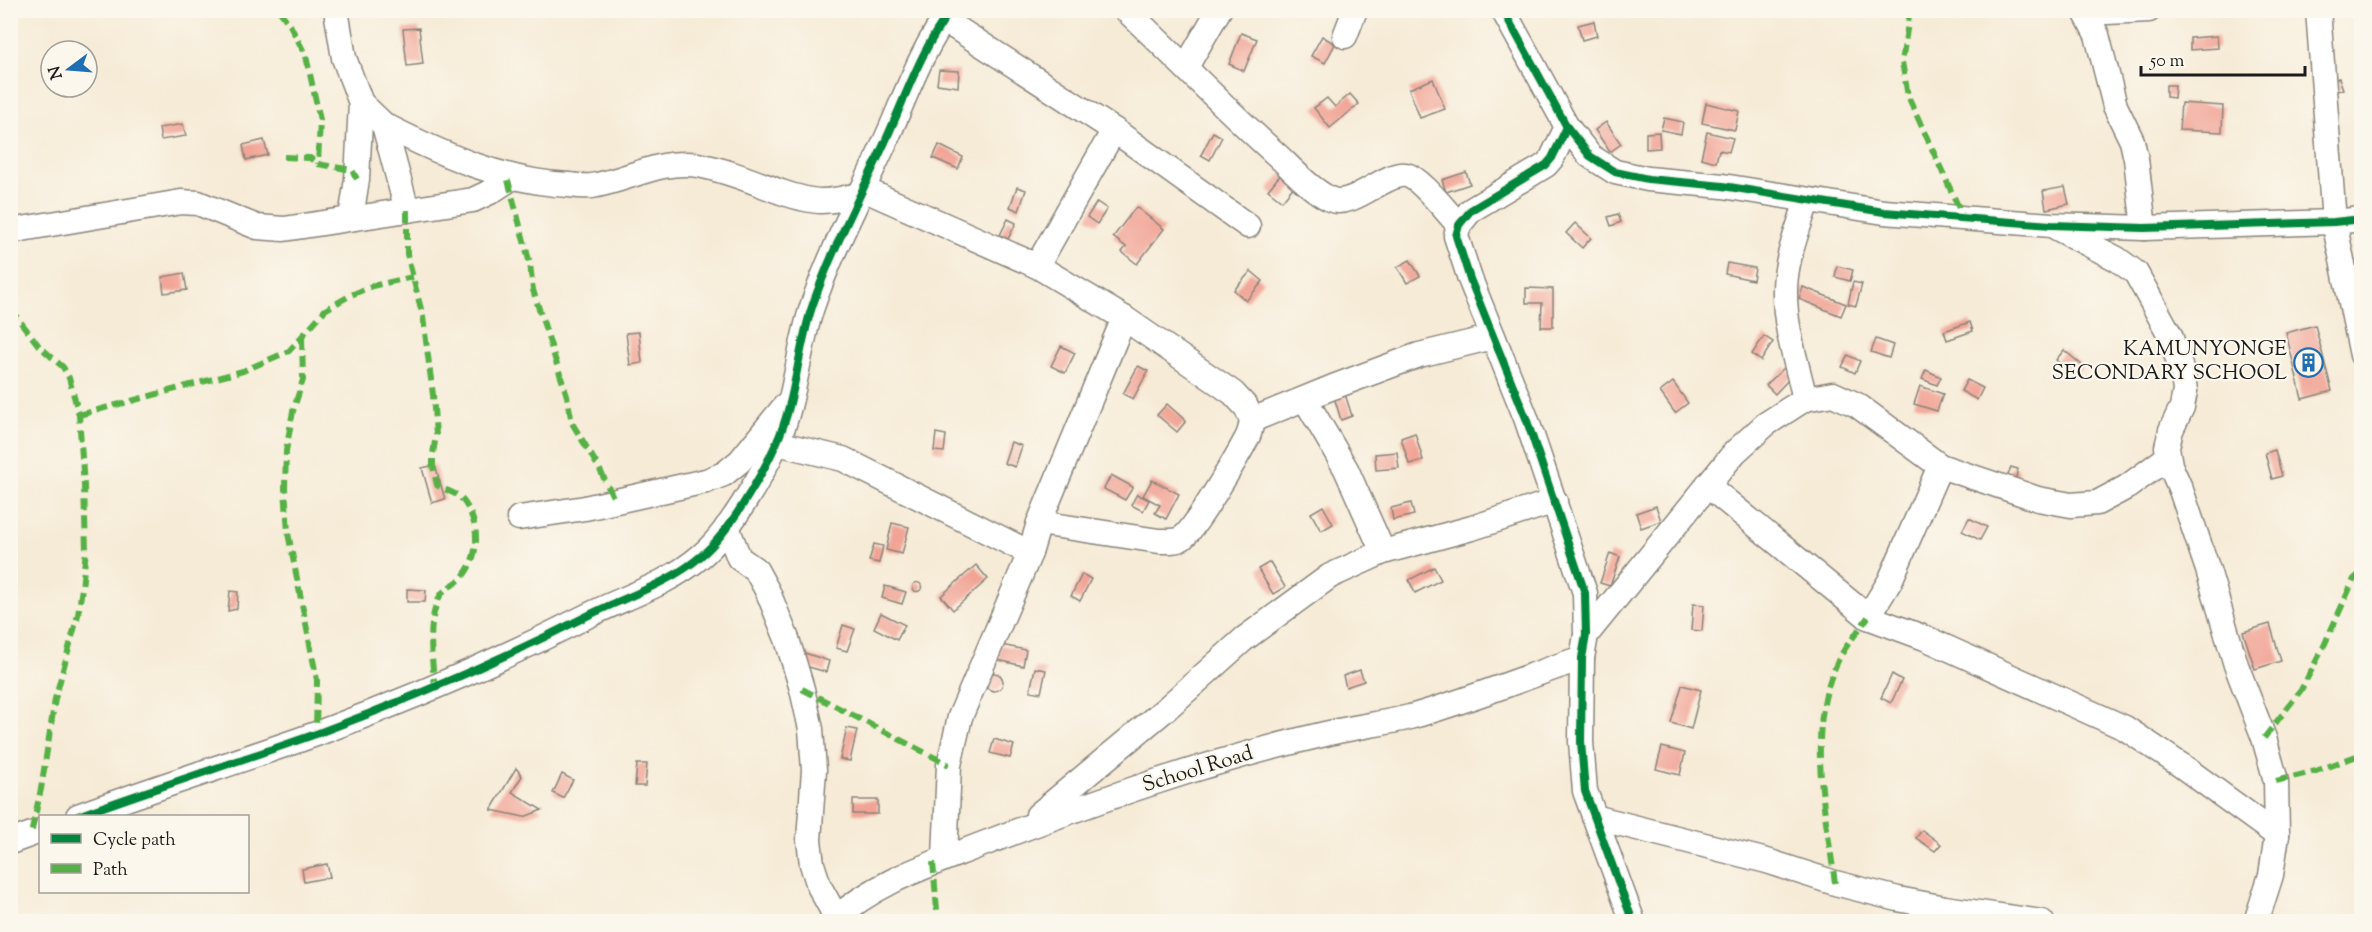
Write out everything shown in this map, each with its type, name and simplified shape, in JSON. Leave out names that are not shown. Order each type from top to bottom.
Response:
[{"type":"street","points":[[336,10],[344,58],[361,103],[357,179],[351,218]]},
{"type":"street","points":[[1126,10],[1264,144],[1318,192],[1332,200],[1343,201],[1387,180],[1406,175],[1427,192],[1459,225]]},
{"type":"street","points":[[1186,67],[1219,10]]},
{"type":"street","points":[[1345,36],[1355,10]]},
{"type":"street","points":[[1503,10],[1567,127],[1590,156],[1615,172],[1648,179],[1723,186],[1884,212],[2052,225],[2144,228],[2334,222],[2361,219]]},
{"type":"street","points":[[2144,228],[2132,141],[2115,106],[2097,35],[2085,12],[2150,10]]},
{"type":"street","points":[[2318,10],[2334,222],[2361,355]]},
{"type":"street","points":[[81,815],[178,779],[316,733],[430,689],[523,648],[669,578],[703,556],[727,527],[777,443],[791,398],[811,309],[915,72],[948,15],[1248,226]]},
{"type":"street","points":[[361,103],[384,125],[424,145],[513,177],[553,184],[590,186],[621,179],[659,165],[679,163],[701,166],[818,202],[842,200],[862,191],[1037,266],[1124,318],[1233,393],[1246,407],[1252,420],[1248,436],[1221,482],[1182,538],[1159,541],[1039,523]]},
{"type":"street","points":[[384,125],[407,210]]},
{"type":"street","points":[[1567,127],[1552,158],[1546,165],[1471,210],[1459,225],[1456,236],[1459,251],[1526,418],[1585,593],[1581,742],[1585,792],[1633,921]]},
{"type":"street","points":[[1037,266],[1114,130]]},
{"type":"street","points":[[10,231],[182,202],[198,203],[257,227],[284,229],[473,200],[513,177]]},
{"type":"street","points":[[1805,399],[1788,323],[1784,289],[1788,264],[1807,201]]},
{"type":"street","points":[[2052,225],[2117,259],[2136,273],[2170,335],[2183,375],[2185,391],[2182,407],[2171,430],[2167,447],[2168,457],[2208,570],[2236,665],[2264,738],[2276,782],[2277,835],[2271,875],[2256,921]]},
{"type":"street","points":[[945,857],[949,765],[960,717],[1030,553],[1039,523],[1124,318]]},
{"type":"street","points":[[1252,420],[1419,355],[1493,337]]},
{"type":"street","points":[[1584,646],[1707,485],[1735,452],[1766,424],[1805,399],[1833,394],[1857,405],[1940,466],[2038,499],[2071,505],[2097,503],[2127,487],[2168,457]]},
{"type":"street","points":[[519,518],[585,508],[706,481],[724,474],[740,461],[791,398]]},
{"type":"street","points":[[1305,399],[1346,470],[1383,552]]},
{"type":"street","points":[[777,443],[843,459],[1030,553]]},
{"type":"street","points":[[1868,618],[1890,581],[1940,466]]},
{"type":"street","points":[[1707,485],[1868,618],[1925,638],[2125,728],[2277,835]]},
{"type":"street","points":[[1020,830],[1167,708],[1244,639],[1330,576],[1383,552],[1472,528],[1555,501]]},
{"type":"street","points":[[727,527],[739,558],[756,570],[768,592],[787,639],[802,689],[811,729],[814,770],[809,840],[812,864],[833,919]]},
{"type":"street","name":"School Road","points":[[833,919],[859,898],[945,857],[1064,813],[1202,768],[1325,734],[1409,717],[1584,646]]},
{"type":"street","points":[[1594,817],[1767,861],[1835,883],[1898,898],[1945,908],[2042,921]]},
{"type":"street","points":[[10,842],[39,831]]},
{"type":"building","points":[[1594,21],[1597,36],[1582,40],[1578,25]]},
{"type":"building","points":[[419,28],[423,64],[407,66],[403,29]]},
{"type":"building","points":[[1241,33],[1257,39],[1244,71],[1229,64]]},
{"type":"building","points":[[1322,36],[1335,44],[1325,63],[1311,56]]},
{"type":"building","points":[[2217,36],[2218,48],[2190,50],[2190,38]]},
{"type":"building","points":[[939,70],[959,71],[958,87],[937,84]]},
{"type":"building","points":[[2339,78],[2343,89],[2328,94],[2324,83]]},
{"type":"building","points":[[1433,79],[1445,109],[1420,118],[1409,89]]},
{"type":"building","points":[[2166,85],[2175,85],[2174,98],[2166,97]]},
{"type":"building","points":[[1350,94],[1359,104],[1330,128],[1314,108],[1327,98],[1335,107]]},
{"type":"building","points":[[1706,103],[1739,111],[1735,130],[1702,123]]},
{"type":"building","points":[[2181,103],[2223,106],[2222,132],[2179,130]]},
{"type":"building","points":[[1664,118],[1683,122],[1681,134],[1661,130]]},
{"type":"building","points":[[1606,122],[1621,144],[1610,152],[1595,130]]},
{"type":"building","points":[[183,124],[186,136],[161,140],[159,128]]},
{"type":"building","points":[[1213,132],[1222,137],[1210,160],[1201,155]]},
{"type":"building","points":[[1659,132],[1660,148],[1646,149],[1646,133]]},
{"type":"building","points":[[1707,132],[1733,138],[1729,152],[1719,150],[1716,162],[1701,158]]},
{"type":"building","points":[[264,140],[268,155],[246,160],[243,145]]},
{"type":"building","points":[[939,145],[963,157],[958,169],[933,158]]},
{"type":"building","points":[[1466,172],[1470,184],[1446,192],[1442,180]]},
{"type":"building","points":[[1281,174],[1295,185],[1282,201],[1268,190]]},
{"type":"building","points":[[1017,187],[1026,190],[1019,211],[1010,207]]},
{"type":"building","points":[[2065,187],[2069,204],[2046,209],[2043,191]]},
{"type":"building","points":[[1097,202],[1107,209],[1097,224],[1087,217]]},
{"type":"building","points":[[1136,207],[1164,229],[1137,264],[1122,252],[1126,247],[1113,237]]},
{"type":"building","points":[[1618,214],[1621,222],[1611,226],[1608,217]]},
{"type":"building","points":[[1008,219],[1016,223],[1008,239],[1000,235]]},
{"type":"building","points":[[1575,223],[1591,238],[1582,248],[1566,233]]},
{"type":"building","points":[[1410,260],[1420,276],[1407,283],[1397,267]]},
{"type":"building","points":[[1727,263],[1755,268],[1753,280],[1725,274]]},
{"type":"building","points":[[1837,266],[1853,270],[1850,281],[1835,277]]},
{"type":"building","points":[[1251,271],[1263,281],[1246,301],[1234,290]]},
{"type":"building","points":[[184,273],[187,290],[164,293],[162,277]]},
{"type":"building","points":[[1853,282],[1862,284],[1856,306],[1848,304]]},
{"type":"building","points":[[1803,287],[1846,304],[1841,316],[1799,299]]},
{"type":"building","points":[[1526,288],[1553,289],[1553,327],[1541,327],[1542,303],[1526,303]]},
{"type":"building","points":[[1970,322],[1973,331],[1947,340],[1944,331]]},
{"type":"building","name":"KAMUNYONGE SECONDARY SCHOOL","points":[[2315,325],[2332,391],[2302,399],[2286,333]]},
{"type":"building","points":[[639,332],[642,363],[630,365],[626,333]]},
{"type":"building","points":[[1764,336],[1773,342],[1761,361],[1752,354]]},
{"type":"building","points":[[1876,339],[1893,345],[1889,358],[1871,352]]},
{"type":"building","points":[[1061,346],[1075,353],[1065,373],[1051,366]]},
{"type":"building","points":[[2064,350],[2083,366],[2075,376],[2056,360]]},
{"type":"building","points":[[1848,355],[1860,361],[1855,373],[1842,367]]},
{"type":"building","points":[[1138,366],[1148,371],[1133,399],[1123,394]]},
{"type":"building","points":[[1785,367],[1793,375],[1775,394],[1766,385]]},
{"type":"building","points":[[1926,370],[1941,377],[1937,385],[1922,379]]},
{"type":"building","points":[[1967,380],[1983,388],[1977,400],[1961,391]]},
{"type":"building","points":[[1673,382],[1688,403],[1675,413],[1660,392]]},
{"type":"building","points":[[1920,386],[1943,394],[1937,411],[1914,404]]},
{"type":"building","points":[[1345,394],[1352,416],[1341,420],[1334,397]]},
{"type":"building","points":[[1167,404],[1186,421],[1177,432],[1157,415]]},
{"type":"building","points":[[936,433],[946,435],[944,452],[934,451]]},
{"type":"building","points":[[1415,433],[1423,460],[1409,464],[1401,438]]},
{"type":"building","points":[[1011,442],[1022,446],[1015,467],[1004,463]]},
{"type":"building","points":[[2275,450],[2282,476],[2272,479],[2265,453]]},
{"type":"building","points":[[1397,452],[1399,468],[1376,470],[1375,454]]},
{"type":"building","points":[[435,465],[445,499],[432,503],[422,468]]},
{"type":"building","points":[[2011,467],[2018,469],[2015,481],[2007,478]]},
{"type":"building","points":[[1111,475],[1133,487],[1125,500],[1104,489]]},
{"type":"building","points":[[1152,480],[1179,494],[1166,519],[1155,513],[1160,505],[1143,496]]},
{"type":"building","points":[[1137,494],[1149,500],[1143,511],[1131,505]]},
{"type":"building","points":[[1411,503],[1414,515],[1393,520],[1391,508]]},
{"type":"building","points":[[1323,506],[1333,524],[1321,531],[1311,513]]},
{"type":"building","points":[[1656,506],[1661,521],[1641,528],[1636,513]]},
{"type":"building","points":[[1969,518],[1987,527],[1980,540],[1962,531]]},
{"type":"building","points":[[892,523],[909,527],[902,554],[886,550]]},
{"type":"building","points":[[874,544],[883,546],[879,563],[869,561]]},
{"type":"building","points":[[1610,553],[1620,557],[1610,586],[1600,583]]},
{"type":"building","points":[[1270,562],[1285,587],[1273,594],[1258,569]]},
{"type":"building","points":[[976,565],[988,579],[953,610],[941,596]]},
{"type":"building","points":[[1434,567],[1441,580],[1415,593],[1409,580]]},
{"type":"building","points":[[1082,574],[1091,579],[1080,601],[1071,596]]},
{"type":"building","points":[[917,582],[922,587],[917,592],[912,587]]},
{"type":"building","points":[[885,586],[906,592],[902,604],[882,598]]},
{"type":"building","points":[[407,589],[426,590],[425,602],[407,602]]},
{"type":"building","points":[[230,591],[238,592],[237,609],[228,611]]},
{"type":"building","points":[[1693,604],[1704,605],[1702,631],[1691,630]]},
{"type":"building","points":[[881,613],[905,625],[897,640],[874,628]]},
{"type":"building","points":[[2270,624],[2281,661],[2255,669],[2243,632]]},
{"type":"building","points":[[843,625],[855,629],[847,651],[836,648]]},
{"type":"building","points":[[1001,645],[1026,650],[1023,666],[998,660]]},
{"type":"building","points":[[805,653],[829,661],[826,672],[802,665]]},
{"type":"building","points":[[1035,668],[1046,670],[1041,693],[1030,691]]},
{"type":"building","points":[[1360,670],[1364,681],[1346,687],[1343,676]]},
{"type":"building","points":[[994,673],[1000,676],[1003,682],[1000,688],[994,691],[988,688],[985,682],[988,676]]},
{"type":"building","points":[[1892,674],[1902,680],[1891,703],[1881,698]]},
{"type":"building","points":[[1682,685],[1701,690],[1691,729],[1671,723]]},
{"type":"building","points":[[847,728],[857,730],[850,761],[840,759]]},
{"type":"building","points":[[994,739],[1014,745],[1010,758],[990,753]]},
{"type":"building","points":[[1662,747],[1685,753],[1680,775],[1656,769]]},
{"type":"building","points":[[637,764],[647,764],[645,786],[635,786]]},
{"type":"building","points":[[516,768],[522,776],[512,792],[542,810],[524,817],[491,810]]},
{"type":"building","points":[[562,774],[573,780],[563,798],[553,793]]},
{"type":"building","points":[[853,800],[878,800],[878,814],[853,814]]},
{"type":"building","points":[[1922,830],[1941,844],[1935,851],[1916,838]]},
{"type":"building","points":[[327,864],[330,877],[304,882],[302,869]]},
{"type":"marked path","points":[[279,10],[290,25],[306,56],[320,120],[318,164]]},
{"type":"marked path","points":[[1910,10],[1902,62],[1908,96],[1963,217]]},
{"type":"marked path","points":[[284,157],[310,158],[318,164],[352,170],[357,179]]},
{"type":"marked path","points":[[508,180],[530,264],[533,290],[567,396],[572,423],[599,468],[615,501]]},
{"type":"marked path","points":[[407,210],[407,254],[423,317],[433,395],[436,435],[433,466],[437,485],[461,498],[472,516],[476,536],[476,547],[470,566],[461,578],[442,593],[433,618],[431,641],[435,687]]},
{"type":"marked path","points":[[79,415],[243,371],[289,351],[325,310],[351,295],[372,286],[413,277]]},
{"type":"marked path","points":[[10,308],[39,346],[63,367],[69,378],[79,415],[84,486],[86,550],[78,615],[55,699],[41,789],[31,834]]},
{"type":"marked path","points":[[302,338],[303,380],[293,411],[286,451],[285,488],[288,533],[317,680],[316,733]]},
{"type":"marked path","points":[[2264,738],[2301,690],[2354,579],[2362,572]]},
{"type":"marked path","points":[[1835,883],[1823,801],[1820,744],[1822,716],[1827,689],[1837,663],[1868,617]]},
{"type":"marked path","points":[[802,689],[949,765]]},
{"type":"marked path","points":[[2276,781],[2316,771],[2362,754]]},
{"type":"marked path","points":[[933,862],[938,922]]},
{"type":"cycle path","points":[[81,815],[316,734],[419,694],[661,582],[701,556],[733,520],[776,444],[788,411],[807,324],[828,265],[922,57],[951,10]]},
{"type":"cycle path","points":[[1503,10],[1567,127],[1590,156],[1615,172],[1648,179],[1723,186],[1884,212],[2051,225],[2144,228],[2334,222],[2362,219]]},
{"type":"cycle path","points":[[1567,127],[1552,158],[1546,165],[1471,210],[1459,225],[1456,236],[1470,279],[1526,418],[1585,593],[1586,635],[1582,658],[1581,742],[1585,791],[1633,922]]},
{"type":"place","name":"KAMUNYONGE SECONDARY SCHOOL","points":[[2308,362]]}]
